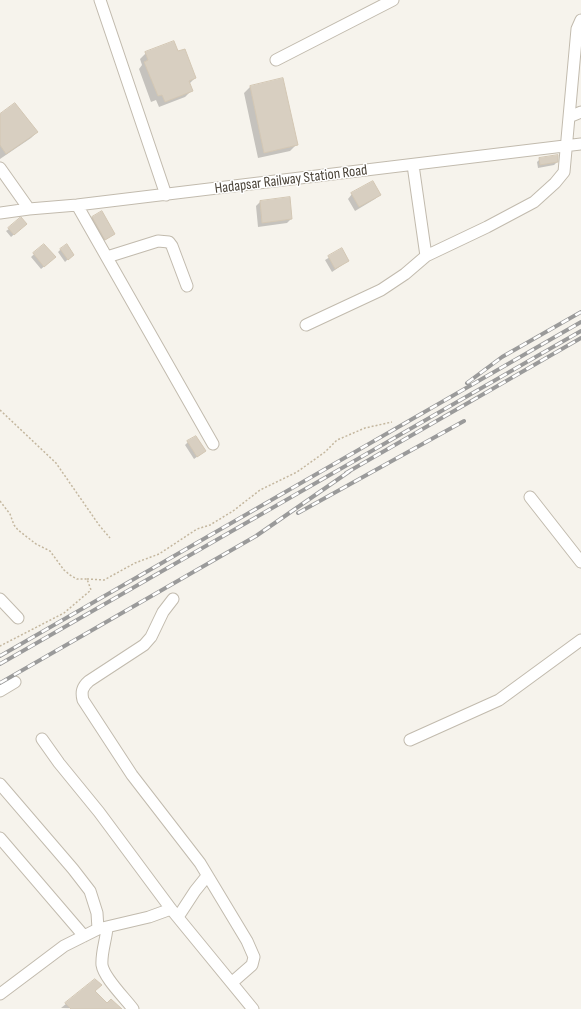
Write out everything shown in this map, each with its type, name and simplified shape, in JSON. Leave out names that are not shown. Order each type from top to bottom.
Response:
[{"type":"street","points":[[100,0],[166,194]]},
{"type":"street","points":[[276,60],[393,0]]},
{"type":"street","points":[[306,325],[381,290],[405,274],[426,256],[487,227],[534,202],[555,183],[564,172],[569,117],[578,63],[577,28],[581,20]]},
{"type":"street","points":[[569,117],[581,112]]},
{"type":"street","name":"Hadapsar Railway Station Road","points":[[0,213],[581,144]]},
{"type":"street","points":[[413,165],[426,256]]},
{"type":"street","points":[[0,168],[29,209]]},
{"type":"street","points":[[77,205],[213,444]]},
{"type":"street","points":[[107,257],[165,240],[172,246],[187,286]]},
{"type":"street","points":[[530,497],[581,562]]},
{"type":"street","points":[[0,599],[18,618]]},
{"type":"street","points":[[173,599],[163,612],[151,638],[144,645],[89,681],[84,686],[81,693],[83,700],[132,775],[200,863],[247,941],[254,957],[252,965],[236,979]]},
{"type":"street","points":[[410,740],[499,700],[581,640]]},
{"type":"street","points":[[0,691],[15,682]]},
{"type":"street","points":[[42,738],[58,763],[100,812],[175,913],[253,1009]]},
{"type":"street","points":[[0,784],[90,891],[102,928],[102,967],[106,976],[133,1009]]},
{"type":"street","points":[[0,838],[84,936]]},
{"type":"street","points":[[0,994],[64,946],[84,936],[102,928],[149,917],[175,913],[207,876]]},
{"type":"path","points":[[0,410],[56,463],[110,538]]},
{"type":"path","points":[[0,501],[10,514],[14,525],[18,530],[36,544],[50,551],[64,570],[70,575],[77,578],[104,580],[134,563],[159,554],[197,529],[210,525],[260,490],[297,472],[325,452],[337,440],[365,428],[392,422]]},
{"type":"path","points":[[0,646],[64,613],[91,590],[88,579]]},
{"type":"building","points":[[174,41],[178,51],[185,49],[196,78],[189,81],[193,91],[165,102],[162,95],[158,96],[144,62],[148,60],[145,52]]},
{"type":"building","points":[[283,78],[298,145],[264,153],[250,86]]},
{"type":"building","points":[[15,103],[38,132],[6,154],[0,145],[0,114]]},
{"type":"building","points":[[558,155],[558,162],[540,165],[539,158]]},
{"type":"building","points":[[373,181],[381,195],[359,207],[351,193]]},
{"type":"building","points":[[290,197],[292,219],[262,223],[260,201]]},
{"type":"building","points":[[102,211],[115,234],[105,240],[92,217]]},
{"type":"building","points":[[21,217],[27,224],[14,235],[8,228]]},
{"type":"building","points":[[44,244],[56,257],[44,267],[33,253]]},
{"type":"building","points":[[67,244],[74,255],[68,260],[60,249]]},
{"type":"building","points":[[342,248],[349,261],[335,269],[328,256]]},
{"type":"building","points":[[196,436],[206,451],[197,457],[187,441]]},
{"type":"building","points":[[95,979],[102,985],[95,991],[107,1003],[111,999],[122,1009],[71,1009],[65,1003]]},
{"type":"railway","points":[[467,383],[502,357],[581,312]]},
{"type":"railway","points":[[0,656],[581,322]]},
{"type":"railway","points":[[0,664],[581,331]]},
{"type":"railway","points":[[346,473],[581,338]]},
{"type":"railway","points":[[298,513],[464,421]]},
{"type":"railway","points":[[0,683],[256,536],[350,471]]}]
